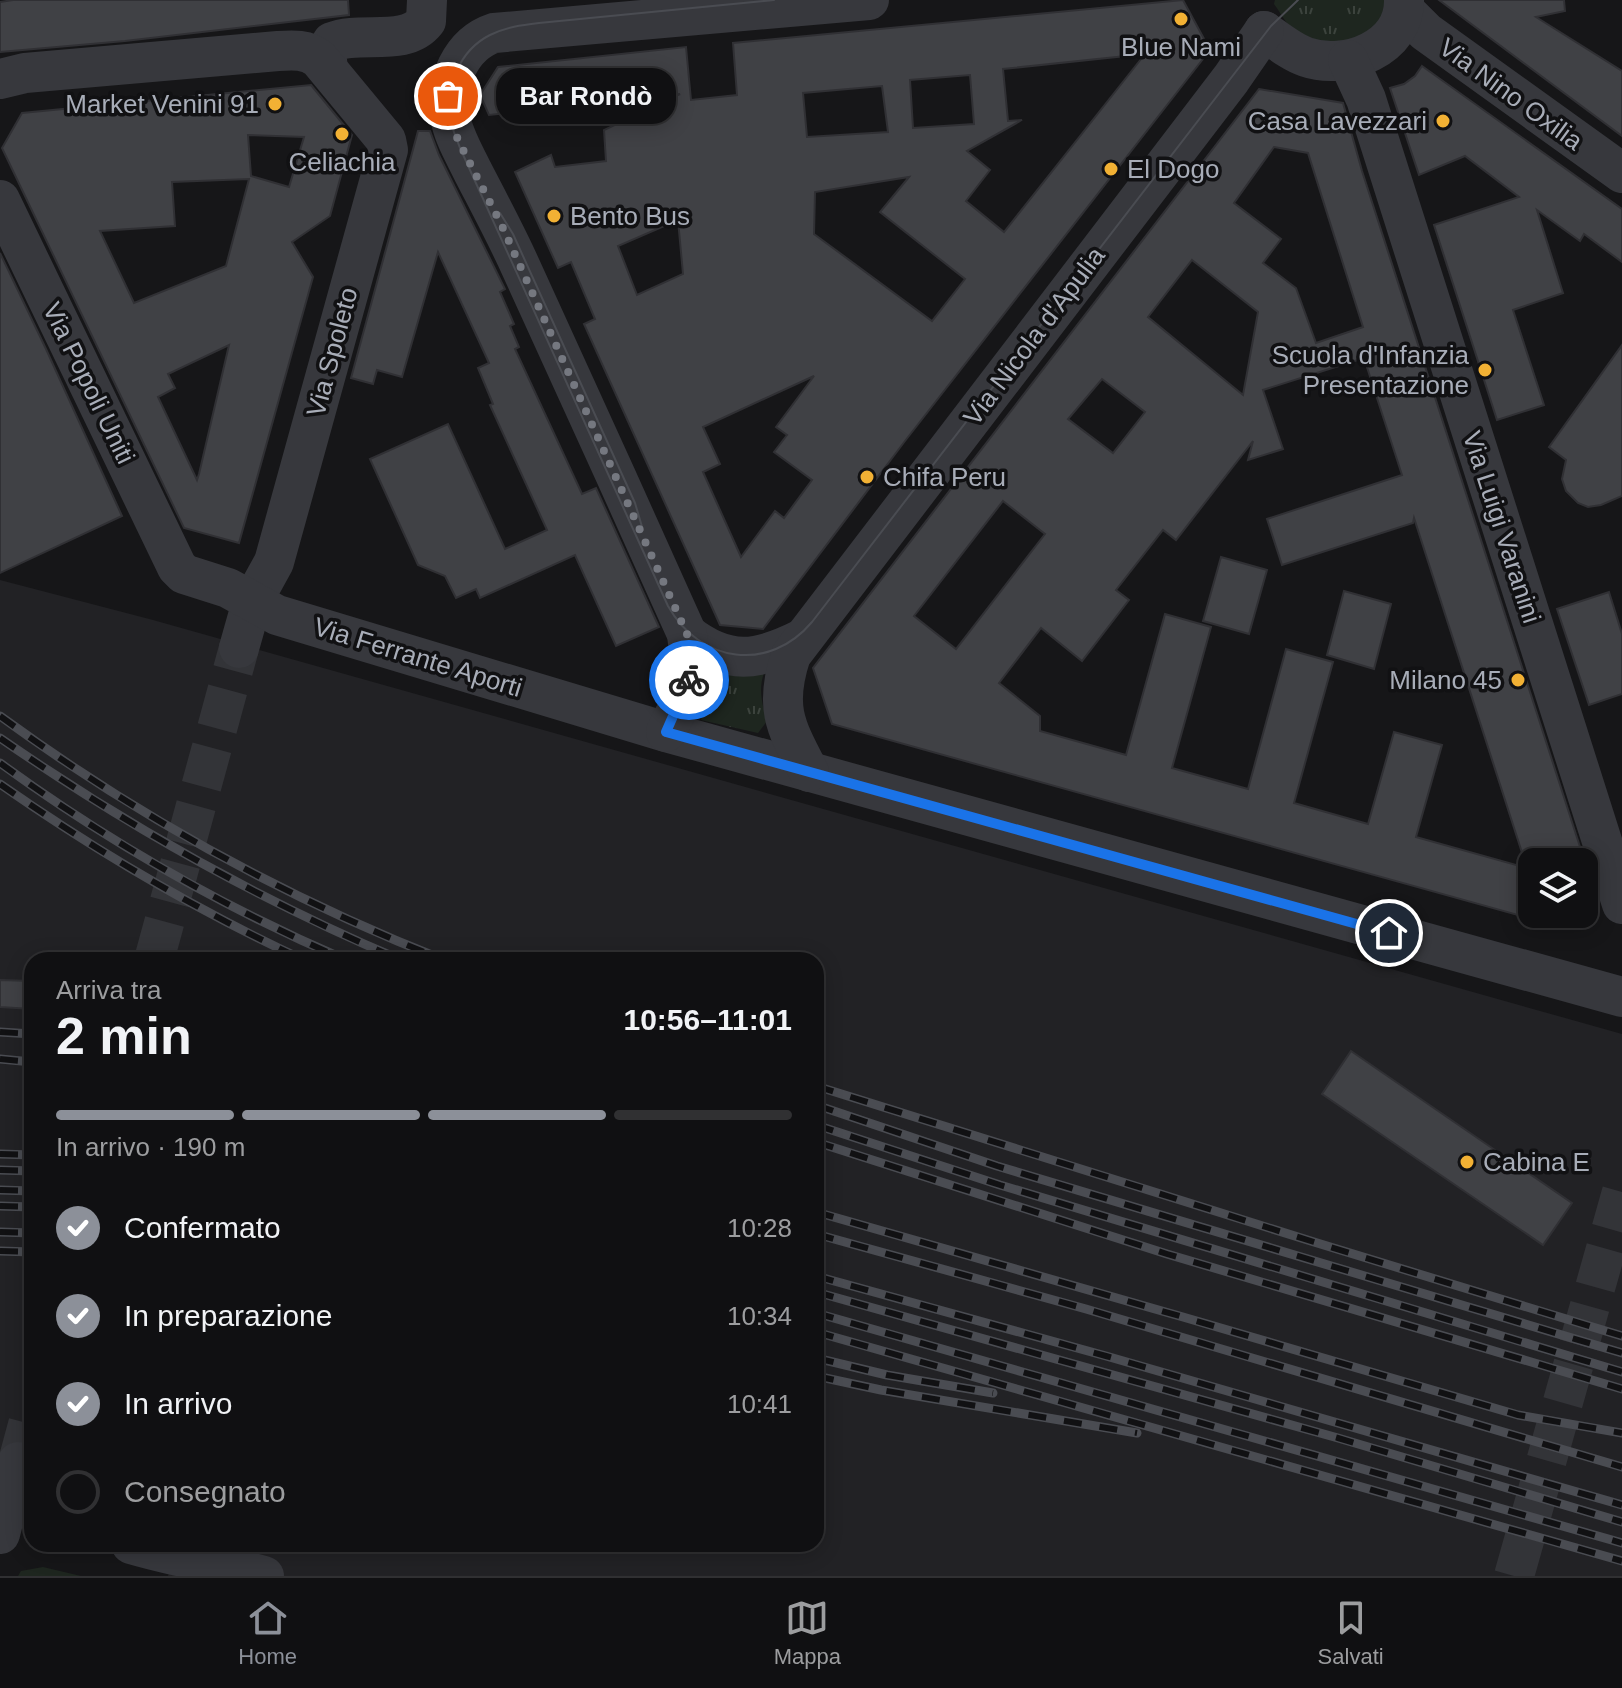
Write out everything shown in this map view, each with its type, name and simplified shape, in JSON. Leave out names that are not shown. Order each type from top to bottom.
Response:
[{"type":"street","points":[[666,732],[689,678],[687,634],[502,226],[454,131],[448,96],[452,77],[470,47],[494,33],[869,0]]},
{"type":"street","points":[[1265,16],[1287,47],[1306,57],[1328,61],[1348,60],[1369,53],[1384,42],[1396,29],[1404,5]]},
{"type":"street","name":"Via Nino Oxilia","points":[[1404,5],[1432,37],[1622,173]]},
{"type":"street","points":[[328,69],[326,52],[332,42],[406,34],[422,15]]},
{"type":"street","name":"Via Nicola d'Apulia","points":[[802,639],[1231,79],[1265,16]]},
{"type":"street","points":[[0,79],[25,73],[293,50],[314,55],[328,69]]},
{"type":"street","name":"Via Luigi Varanini","points":[[1348,60],[1366,99],[1622,904]]},
{"type":"street","name":"Via Spoleto","points":[[239,648],[252,602],[274,562],[388,150],[381,133],[328,69]]},
{"type":"street","name":"Via Popoli Uniti","points":[[0,200],[177,567]]},
{"type":"street","name":"Via Ferrante Aporti","points":[[177,567],[184,574],[228,588],[277,615],[666,732],[1622,997]]},
{"type":"street","points":[[687,634],[719,653],[741,657],[778,651],[802,639]]},
{"type":"street","points":[[802,639],[786,669],[783,704],[787,728],[809,772]]},
{"type":"street","points":[[8,1513],[18,1462]]},
{"type":"street","points":[[144,1552],[166,1566],[203,1560],[264,1576]]},
{"type":"shaded area","points":[[0,580],[153,620],[1622,1034],[1622,1576],[168,1576],[175,1552],[824,1552],[824,952],[24,952],[24,1462],[0,1455]]},
{"type":"green space","points":[[1275,0],[1385,0],[1381,19],[1368,31],[1348,40],[1327,42],[1306,36],[1289,25],[1274,4]]},
{"type":"green space","points":[[713,660],[770,661],[761,690],[767,721],[758,733],[701,720]]},
{"type":"green space","points":[[43,1567],[81,1576],[18,1576],[21,1571]]},
{"type":"building","points":[[348,0],[349,15],[0,52],[0,2]]},
{"type":"building","points":[[1183,0],[1210,50],[905,441],[763,629],[720,625],[584,324],[595,319],[571,262],[558,268],[515,172],[551,155],[555,167],[606,161],[604,130],[680,94],[489,115],[480,95],[498,67],[686,47],[691,100],[737,95],[733,43]],"holes":[[[1145,54],[1004,232],[966,201],[990,170],[967,151],[1022,120],[1008,121],[1003,69]],[[970,75],[974,124],[913,128],[910,80]],[[882,86],[888,132],[807,137],[803,93]],[[909,177],[880,212],[965,279],[932,321],[814,234],[815,192]],[[678,220],[683,274],[637,295],[618,246]],[[814,376],[776,427],[787,435],[774,452],[812,480],[784,518],[775,511],[741,557],[703,472],[720,464],[703,427]]]},
{"type":"building","points":[[1439,0],[1564,0],[1565,11],[1536,17],[1622,71],[1622,136]]},
{"type":"building","points":[[1422,66],[1622,209],[1622,262],[1584,234],[1580,241],[1537,210],[1563,293],[1513,310],[1544,405],[1497,420],[1434,225],[1519,197],[1465,156],[1419,175],[1390,88],[1404,84]]},
{"type":"building","points":[[311,85],[352,135],[330,216],[292,242],[313,277],[239,543],[184,528],[2,148],[22,113]],"holes":[[[248,135],[304,137],[289,187],[251,176]],[[249,179],[226,266],[134,303],[100,231],[175,226],[172,182]],[[229,345],[197,480],[158,397],[175,388],[168,374]]]},
{"type":"building","points":[[1259,89],[1343,103],[1362,171],[1580,848],[1521,848],[1414,518],[1413,523],[1282,565],[1267,519],[1402,475],[1364,358],[1263,390],[1283,449],[1248,460],[1253,441],[1176,540],[1163,530],[1116,590],[1129,600],[1082,661],[1041,628],[999,683],[1040,716],[1040,731],[1126,755],[1165,614],[1211,627],[1172,768],[1248,789],[1286,649],[1333,662],[1294,803],[1368,824],[1394,732],[1442,745],[1416,837],[1518,865],[1518,915],[832,724],[813,668]],"holes":[[[1274,147],[1308,153],[1363,327],[1316,343],[1296,288],[1263,263],[1281,239],[1234,203]],[[1192,260],[1258,312],[1243,395],[1148,317]],[[1102,379],[1145,412],[1113,453],[1068,419]],[[1003,501],[1045,534],[956,649],[914,616]]]},
{"type":"building","points":[[418,131],[430,131],[505,289],[500,292],[514,324],[510,326],[519,347],[515,349],[582,494],[596,488],[659,627],[616,646],[575,555],[480,598],[476,589],[456,598],[445,576],[418,565],[370,459],[448,424],[505,549],[547,530],[490,405],[493,404],[478,368],[489,363],[438,252],[402,377],[377,370],[373,384],[351,378]]},
{"type":"building","points":[[0,253],[122,516],[0,573]]},
{"type":"building","points":[[1622,345],[1622,496],[1588,507],[1578,503],[1566,491],[1562,479],[1566,460],[1549,447]]},
{"type":"building","points":[[1221,557],[1267,570],[1249,634],[1203,621]]},
{"type":"building","points":[[1344,591],[1391,604],[1374,669],[1327,655]]},
{"type":"building","points":[[1609,592],[1622,634],[1622,694],[1589,705],[1557,609]]},
{"type":"building","points":[[0,980],[24,981],[24,1009],[0,1007]]},
{"type":"building","name":"Cabina E","points":[[1351,1051],[1572,1203],[1543,1245],[1322,1094]]},
{"type":"tunnel","points":[[156,952],[239,648]]},
{"type":"tunnel","points":[[1514,1576],[1622,1192]]},
{"type":"tunnel","points":[[18,1462],[24,1440]]},
{"type":"tram line","points":[[774,0],[539,23],[502,30],[479,42],[463,59],[453,82],[449,107],[460,148],[668,606],[698,640],[716,650],[736,654],[756,654],[776,649],[795,638],[812,622],[1271,26],[1298,0]]},
{"type":"tram line","points":[[500,213],[513,234],[635,503],[643,530]]},
{"type":"railway","points":[[0,716],[105,788],[214,852],[327,910],[424,952]]},
{"type":"railway","points":[[0,738],[96,801],[194,859],[296,912],[383,952]]},
{"type":"railway","points":[[0,763],[82,819],[168,871],[328,952]]},
{"type":"railway","points":[[0,784],[148,879],[288,952]]},
{"type":"railway","points":[[0,1032],[24,1034]]},
{"type":"railway","points":[[0,1059],[24,1061]]},
{"type":"railway","points":[[824,1089],[1622,1336]]},
{"type":"railway","points":[[824,1108],[997,1166],[1622,1353]]},
{"type":"railway","points":[[824,1128],[1000,1185],[1622,1372]]},
{"type":"railway","points":[[824,1145],[1167,1254],[1622,1389]]},
{"type":"railway","points":[[0,1154],[24,1155]]},
{"type":"railway","points":[[0,1170],[24,1171]]},
{"type":"railway","points":[[0,1190],[24,1191]]},
{"type":"railway","points":[[0,1206],[24,1207]]},
{"type":"railway","points":[[824,1214],[1518,1415],[1622,1433]]},
{"type":"railway","points":[[0,1232],[24,1233]]},
{"type":"railway","points":[[824,1236],[1086,1309],[1622,1467]]},
{"type":"railway","points":[[0,1251],[24,1252]]},
{"type":"railway","points":[[824,1278],[1622,1505]]},
{"type":"railway","points":[[824,1294],[1338,1438],[1622,1522]]},
{"type":"railway","points":[[824,1315],[1622,1543]]},
{"type":"railway","points":[[824,1334],[1622,1561]]},
{"type":"railway","points":[[824,1360],[887,1375],[993,1393]]},
{"type":"railway","points":[[824,1378],[1137,1433]]},
{"type":"way so far","points":[[448,96],[450,118],[458,140],[502,226],[687,634],[689,680]]},
{"type":"place","name":"Blue Nami","points":[[1181,19]]},
{"type":"place","name":"Bar Rondò","points":[[448,96]]},
{"type":"place","name":"Market Venini 91","points":[[275,104]]},
{"type":"place","name":"Casa Lavezzari","points":[[1443,121]]},
{"type":"place","name":"Celiachia","points":[[342,134]]},
{"type":"place","name":"El Dogo","points":[[1111,169]]},
{"type":"place","name":"Bento Bus","points":[[554,216]]},
{"type":"place","name":"Scuola d'Infanzia Presentazione","points":[[1485,370]]},
{"type":"place","name":"Chifa Peru","points":[[867,477]]},
{"type":"place","name":"Milano 45","points":[[1518,680]]},
{"type":"place","name":"Cabina E","points":[[1467,1162]]},
{"type":"route","points":[[689,680],[666,732],[1389,933]]}]
